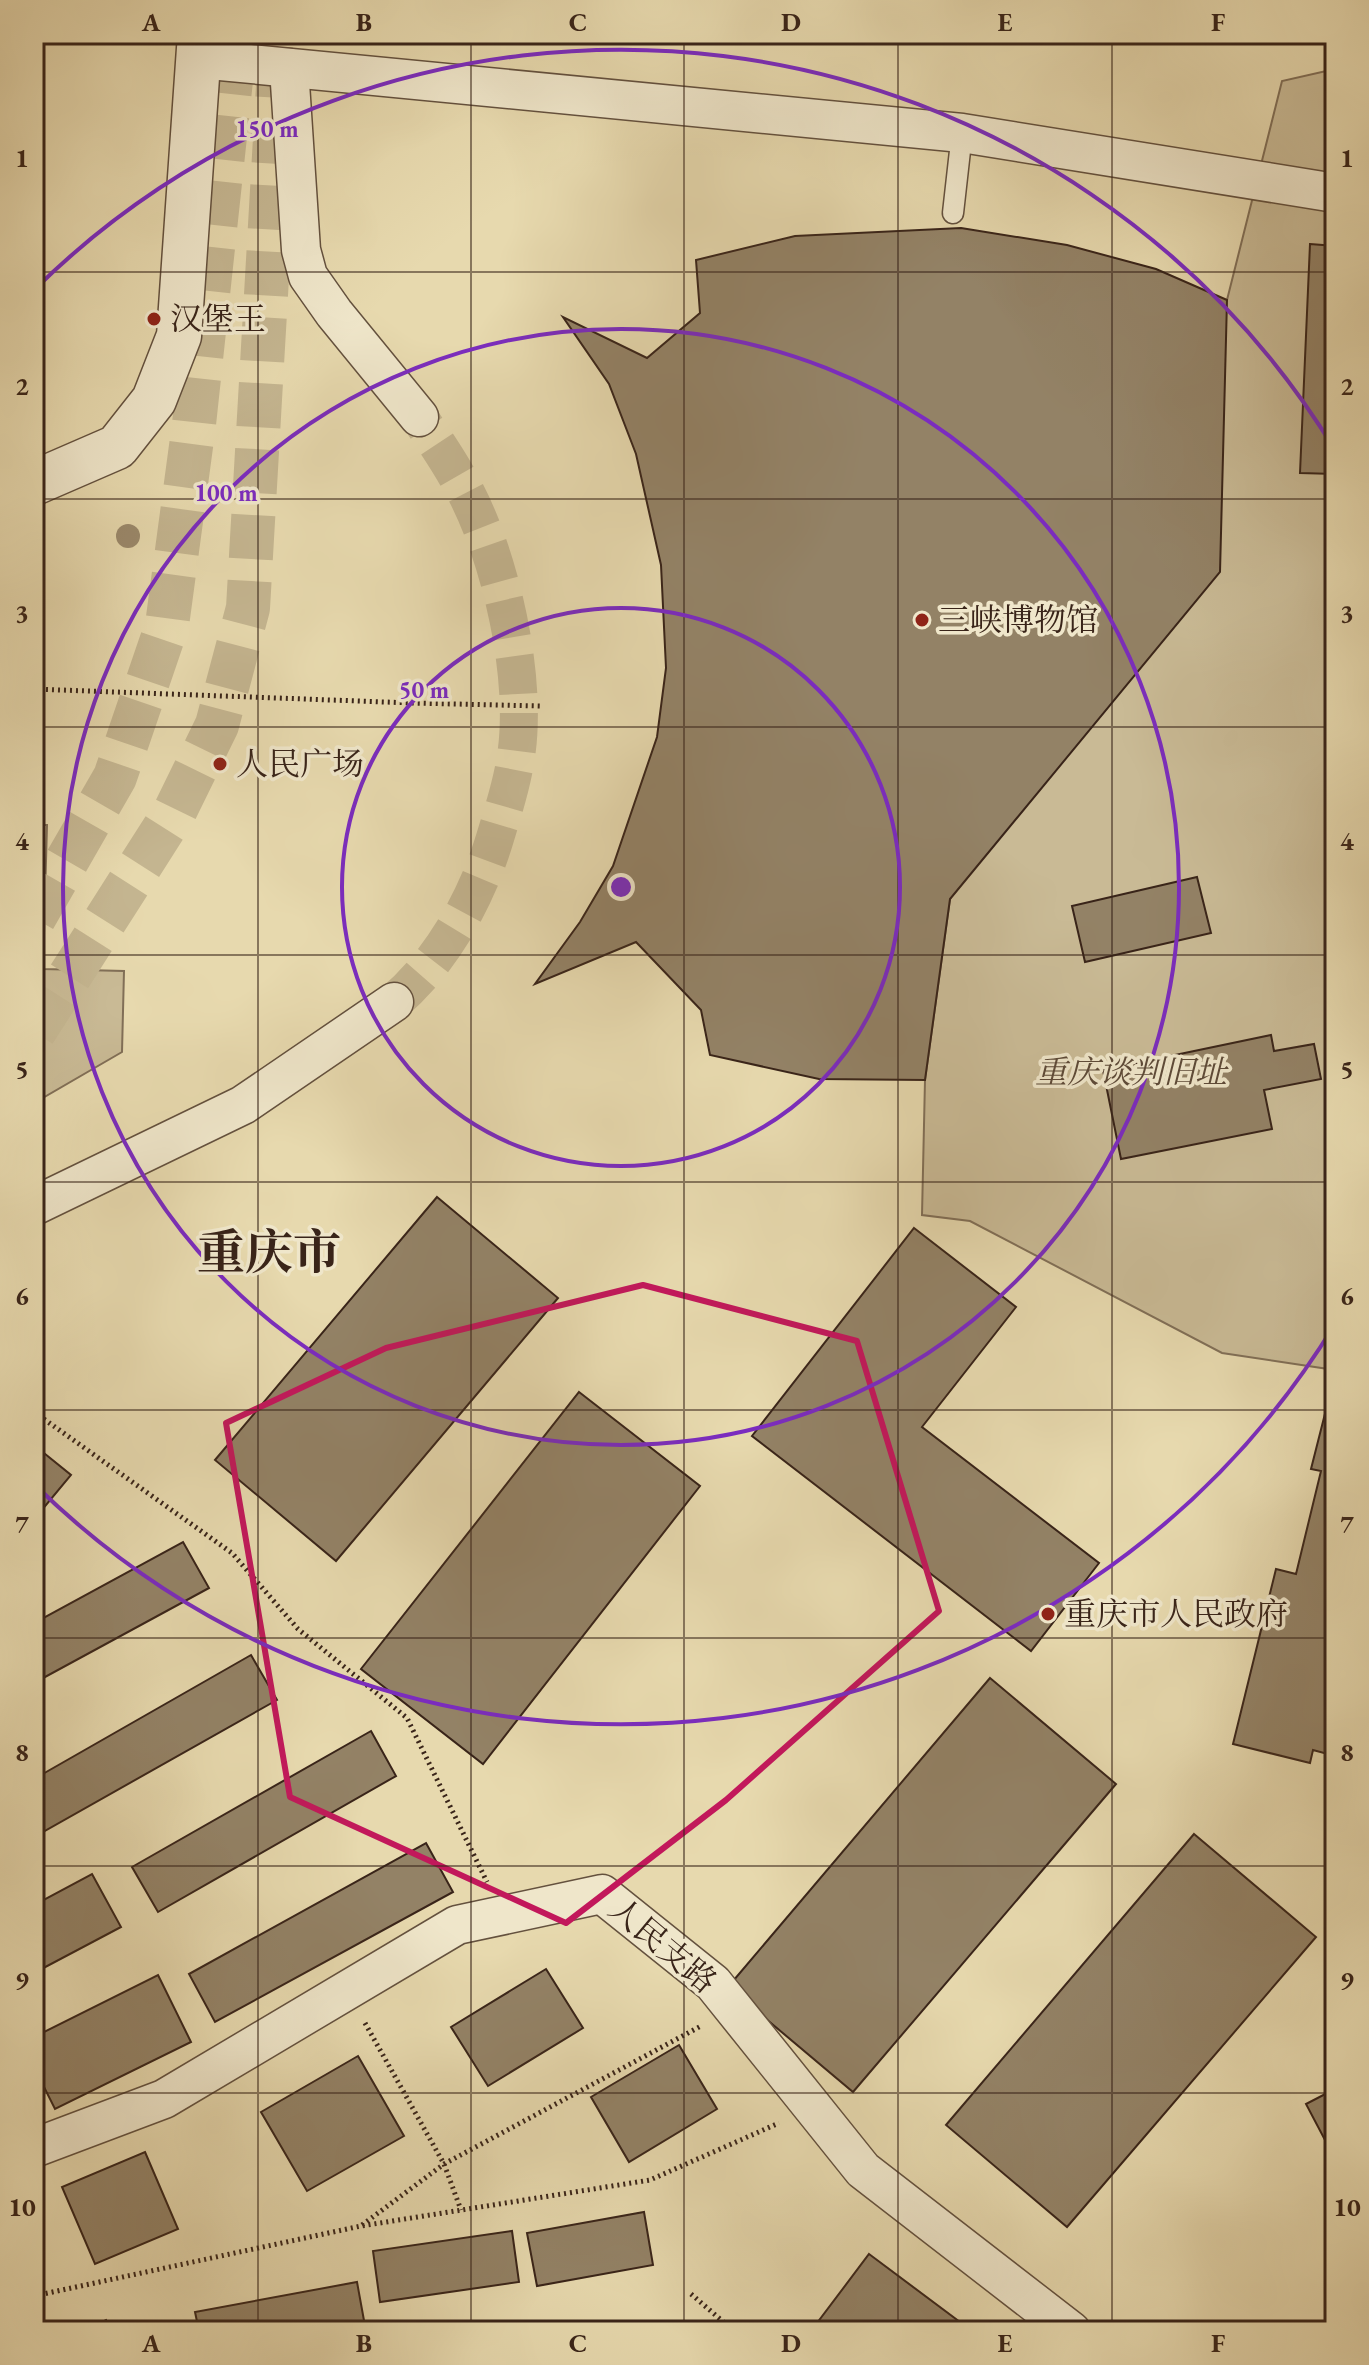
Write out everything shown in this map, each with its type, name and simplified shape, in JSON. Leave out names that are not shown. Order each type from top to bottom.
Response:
[{"type":"street","points":[[34,483],[117,447],[154,400],[179,336],[200,46],[289,68],[962,133],[1335,193]]},
{"type":"street","points":[[289,68],[301,250],[308,276],[334,313],[419,417]]},
{"type":"street","points":[[34,1206],[243,1105],[394,1002]]},
{"type":"street","name":"人民支路","points":[[34,2148],[164,2099],[457,1925],[602,1894],[713,1983],[863,2170],[1071,2331]]},
{"type":"lane","points":[[953,213],[962,133]]},
{"type":"path","points":[[34,689],[540,706]]},
{"type":"path","points":[[34,1412],[232,1553],[298,1629],[407,1718],[504,1915]]},
{"type":"path","points":[[347,1990],[444,2164],[461,2210]]},
{"type":"path","points":[[361,2226],[444,2164],[733,2008]]},
{"type":"path","points":[[34,2296],[361,2226],[650,2180],[813,2108]]},
{"type":"path","points":[[691,2294],[734,2331]]},
{"type":"highlighted area","points":[[643,1285],[857,1341],[939,1611],[726,1800],[566,1923],[290,1797],[226,1423],[386,1348]]},
{"type":"green space","name":"重庆谈判旧址","points":[[1335,69],[1335,1370],[1222,1353],[970,1221],[922,1215],[925,1080],[950,899],[1227,300],[1282,81]]},
{"type":"green space","points":[[34,825],[47,825],[43,969],[124,971],[122,1052],[34,1103]]},
{"type":"building","name":"三峡博物馆","points":[[961,228],[1067,245],[1156,269],[1227,300],[1220,572],[950,899],[925,1080],[819,1079],[710,1055],[701,1010],[636,942],[535,984],[580,922],[613,866],[657,737],[666,668],[661,565],[636,454],[609,384],[563,317],[647,358],[700,313],[696,260],[795,236]]},
{"type":"building","points":[[1310,244],[1335,246],[1335,474],[1300,473]]},
{"type":"building","points":[[1197,877],[1211,933],[1085,962],[1072,906]]},
{"type":"building","points":[[1271,1035],[1274,1051],[1314,1044],[1321,1079],[1264,1090],[1272,1129],[1121,1159],[1103,1070]]},
{"type":"building","points":[[437,1197],[558,1298],[336,1561],[215,1460]]},
{"type":"building","points":[[914,1228],[1016,1307],[922,1427],[1099,1563],[1031,1651],[752,1436]]},
{"type":"building","points":[[1332,1386],[1335,1387],[1335,1756],[1313,1750],[1310,1763],[1233,1744],[1276,1569],[1296,1574],[1321,1471],[1311,1469]]},
{"type":"building","points":[[579,1392],[700,1486],[483,1764],[361,1669]]},
{"type":"building","points":[[34,1445],[71,1475],[41,1511],[34,1505]]},
{"type":"building","points":[[183,1542],[209,1588],[34,1683],[34,1623]]},
{"type":"building","points":[[251,1655],[277,1700],[34,1837],[34,1779]]},
{"type":"building","points":[[990,1678],[1116,1784],[853,2092],[728,1987]]},
{"type":"building","points":[[371,1731],[396,1776],[158,1912],[132,1867]]},
{"type":"building","points":[[1194,1834],[1316,1937],[1067,2227],[946,2125]]},
{"type":"building","points":[[426,1843],[453,1892],[215,2022],[189,1974]]},
{"type":"building","points":[[92,1874],[121,1927],[34,1973],[34,1905]]},
{"type":"building","points":[[546,1969],[583,2028],[488,2086],[451,2027]]},
{"type":"building","points":[[158,1975],[191,2042],[55,2109],[34,2067],[34,2037]]},
{"type":"building","points":[[679,2045],[717,2109],[629,2162],[591,2097]]},
{"type":"building","points":[[358,2056],[404,2136],[307,2191],[261,2112]]},
{"type":"building","points":[[1335,2089],[1335,2159],[1306,2104]]},
{"type":"building","points":[[145,2152],[178,2229],[95,2264],[62,2187]]},
{"type":"building","points":[[644,2212],[653,2265],[537,2286],[527,2233]]},
{"type":"building","points":[[512,2231],[519,2282],[380,2302],[373,2251]]},
{"type":"building","points":[[869,2254],[972,2331],[811,2331]]},
{"type":"building","points":[[357,2282],[365,2326],[335,2331],[199,2331],[195,2312]]},
{"type":"building","points":[[106,2320],[111,2331],[83,2331]]},
{"type":"tunnel","points":[[34,918],[115,777],[167,625],[194,424],[236,34]]},
{"type":"tunnel","points":[[34,1032],[175,811],[217,725],[248,608],[281,34]]},
{"type":"tunnel","points":[[394,1002],[428,968],[456,927],[478,883],[510,787],[519,725],[515,655],[500,583],[489,549],[464,489],[419,417]]},
{"type":"place","name":"汉堡王","points":[[154,319]]},
{"type":"place","name":"三峡博物馆","points":[[922,620]]},
{"type":"place","name":"人民广场","points":[[220,764]]},
{"type":"place","name":"重庆市人民政府","points":[[1048,1614]]},
{"type":"district","name":"重庆市","points":[[269,1252]]}]
